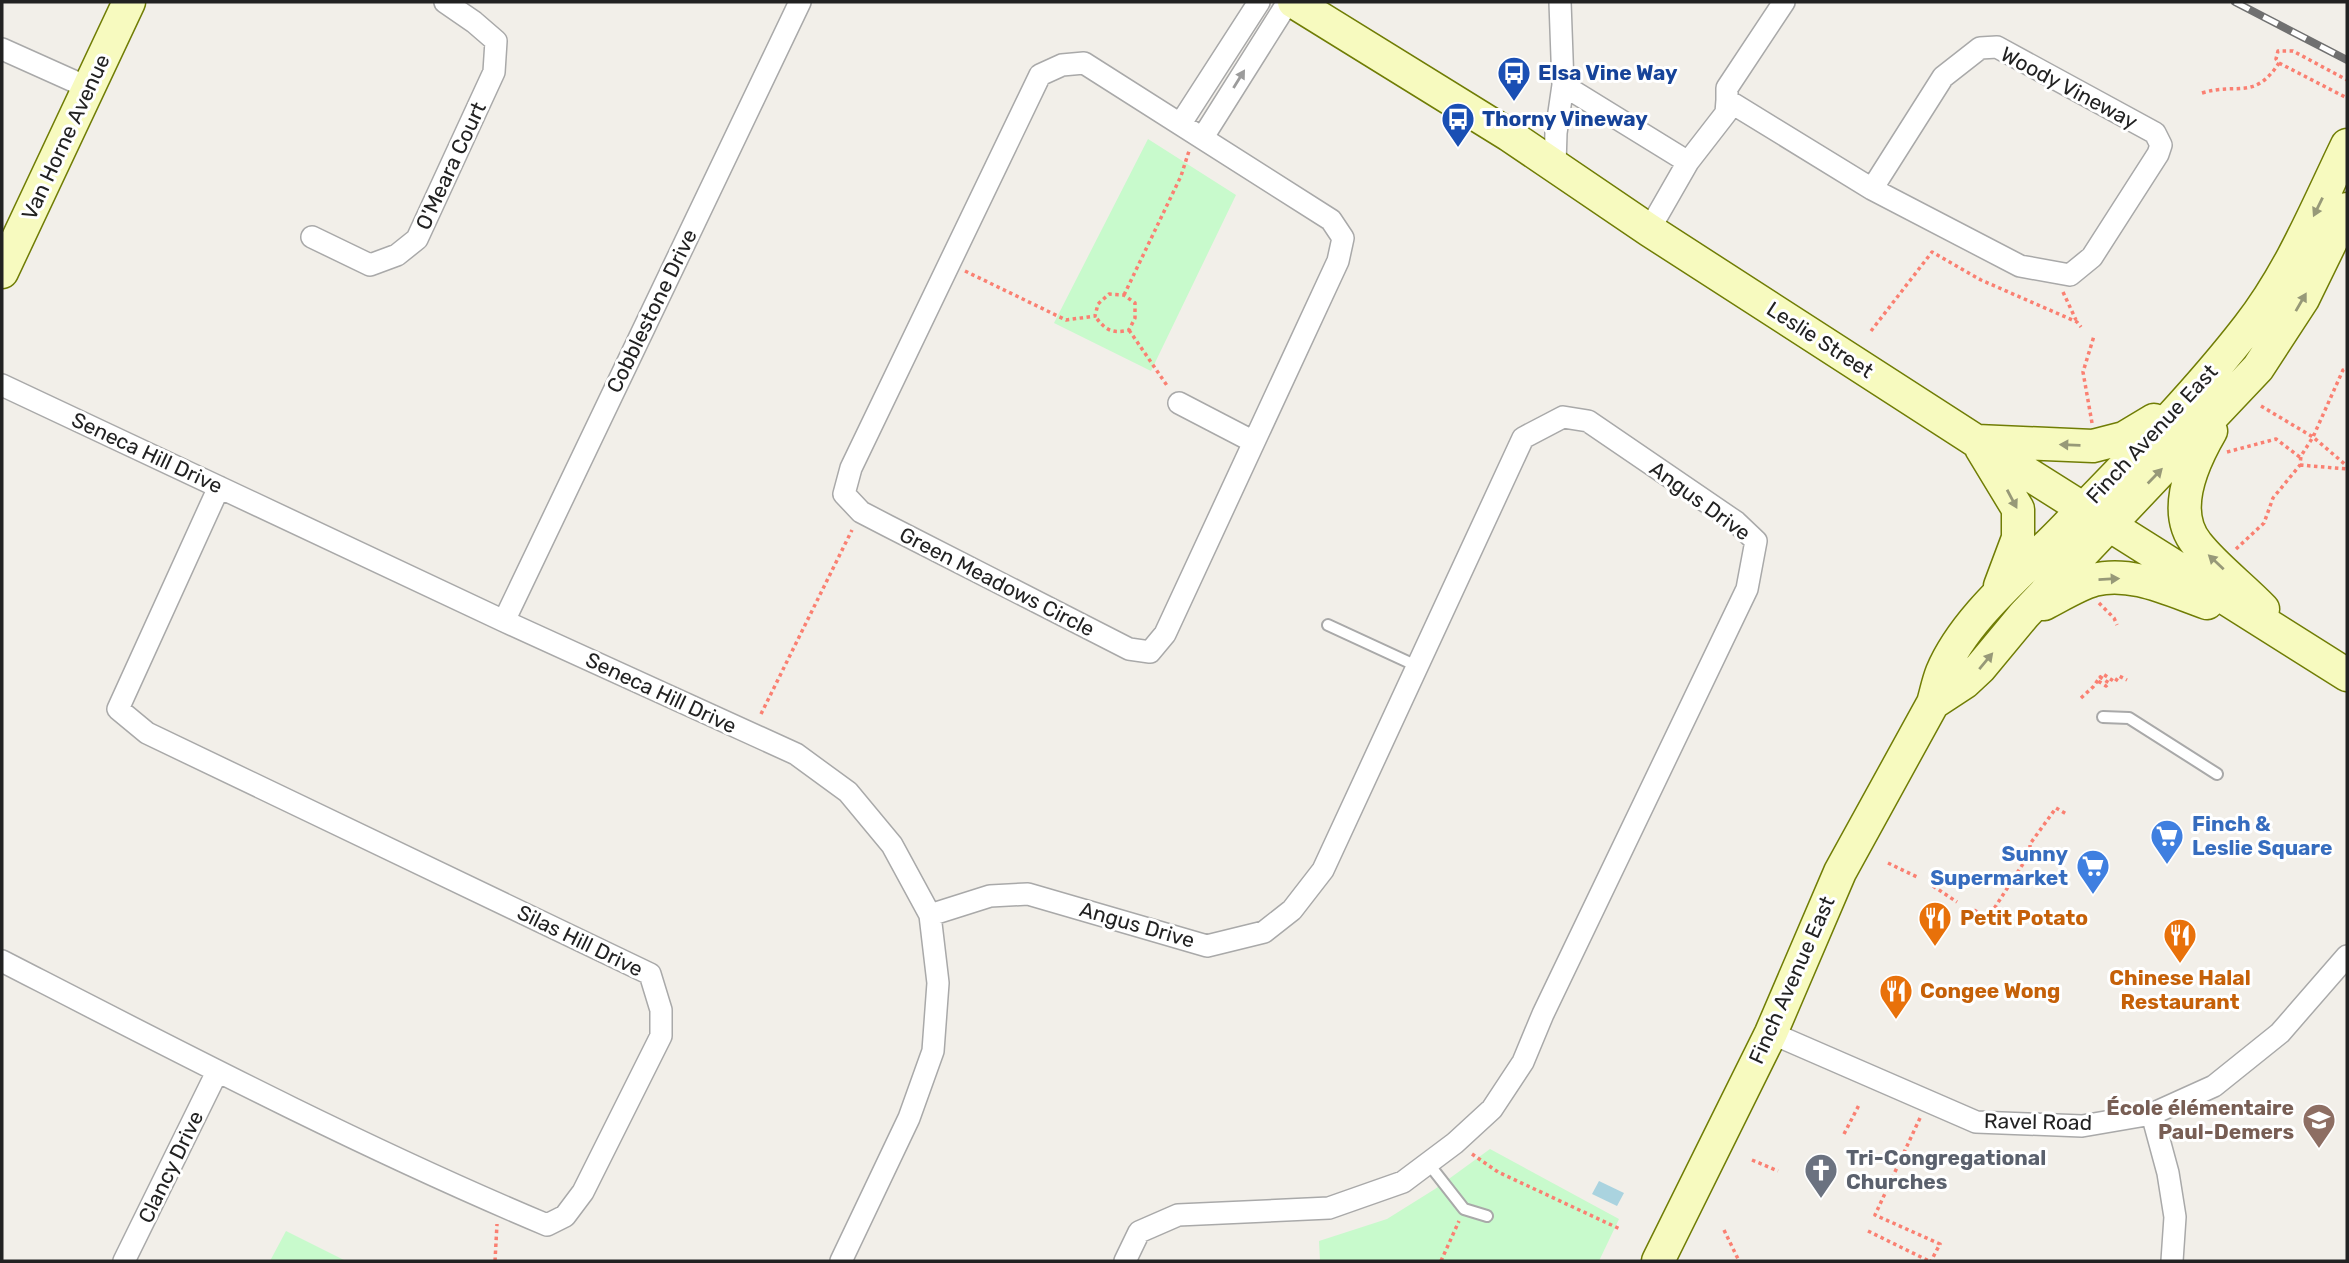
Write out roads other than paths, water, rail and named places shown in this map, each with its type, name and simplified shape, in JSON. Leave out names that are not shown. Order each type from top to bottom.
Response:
[{"type":"main road","name":"Van Horne Avenue","points":[[2,272],[129,2]]},
{"type":"main road","name":"Leslie Street","points":[[1294,2],[1555,165],[1649,230],[1976,441],[2347,675]]},
{"type":"main road","name":"Finch Avenue East","points":[[1933,703],[1965,682],[1980,668],[2024,615],[2195,389],[2249,326],[2292,260],[2347,145]]},
{"type":"main road","name":"Finch Avenue East","points":[[1658,1261],[1770,1033],[1840,872],[1933,703],[1941,673],[1949,658],[1969,628],[1996,597],[2096,517],[2232,396],[2258,368],[2303,299],[2347,209]]},
{"type":"main road","points":[[1976,441],[2093,446],[2107,444],[2142,429],[2195,389]]},
{"type":"main road","points":[[2232,396],[2209,434],[2189,478],[2185,509],[2188,529],[2196,543],[2298,646]]},
{"type":"main road","points":[[1976,441],[2018,509],[2018,538],[1996,597]]},
{"type":"main road","points":[[2024,615],[2080,586],[2094,580],[2110,578],[2154,584],[2263,624]]},
{"type":"street","name":"O'Meara Court","points":[[312,237],[370,265],[397,255],[417,239],[494,72],[495,41],[445,2]]},
{"type":"street","name":"Cobblestone Drive","points":[[504,621],[800,2]]},
{"type":"street","points":[[1193,130],[1259,2]]},
{"type":"street","points":[[1193,130],[1288,2]]},
{"type":"street","points":[[1555,165],[1556,132],[1563,85],[1560,2]]},
{"type":"street","points":[[1649,230],[1688,162],[1726,113],[1727,88],[1784,2]]},
{"type":"street","name":"Woody Vineway","points":[[1997,47],[2155,133],[2161,145],[2158,154],[2092,257],[2070,275],[2020,266],[1872,189],[1943,77],[1980,48],[1997,47]]},
{"type":"street","points":[[2,49],[89,88]]},
{"type":"street","name":"Green Meadows Circle","points":[[1084,63],[1193,130],[1331,220],[1343,238],[1338,261],[1165,634],[1150,652],[1129,649],[861,512],[845,494],[851,468],[1040,75],[1062,65],[1084,63]]},
{"type":"street","points":[[1563,85],[1688,162]]},
{"type":"street","points":[[1727,100],[1872,189]]},
{"type":"street","name":"Seneca Hill Drive","points":[[2,386],[504,621],[796,754],[848,793],[892,845],[930,915],[938,982],[933,1051],[909,1118],[841,1261]]},
{"type":"street","points":[[1180,403],[1254,442]]},
{"type":"street","name":"Angus Drive","points":[[930,915],[990,896],[1028,894],[1207,946],[1264,932],[1292,910],[1322,870],[1419,667],[1523,438],[1563,417],[1588,421],[1736,523],[1756,541],[1747,589],[1549,1002],[1523,1062],[1492,1109],[1455,1143],[1403,1182],[1329,1209],[1178,1215],[1139,1232],[1125,1261]]},
{"type":"street","name":"Silas Hill Drive","points":[[2,961],[217,1072],[498,1205],[547,1225],[565,1216],[583,1192],[661,1036],[661,1010],[650,974],[147,733],[118,709],[219,487]]},
{"type":"street","name":"Ravel Road","points":[[1770,1033],[1976,1122],[2082,1126],[2152,1114],[2214,1086],[2280,1033],[2347,956]]},
{"type":"street","name":"Clancy Drive","points":[[124,1261],[217,1072]]},
{"type":"street","points":[[2152,1114],[2168,1173],[2175,1217],[2172,1261]]},
{"type":"lane","points":[[1328,625],[1419,667]]},
{"type":"lane","points":[[2103,717],[2129,718],[2217,774]]},
{"type":"lane","points":[[1428,1163],[1464,1209],[1488,1216]]},
{"type":"water","points":[[1599,1181],[1624,1193],[1617,1206],[1592,1194]]},
{"type":"railway","points":[[2235,2],[2347,60]]},
{"type":"place","name":"Elsa Vine Way","points":[[1514,103]]},
{"type":"place","name":"Thorny Vineway","points":[[1458,149]]},
{"type":"place","name":"Finch & Leslie Square","points":[[2167,866]]},
{"type":"place","name":"Sunny Supermarket","points":[[2093,896]]},
{"type":"place","name":"Petit Potato","points":[[1935,948]]},
{"type":"place","name":"Chinese Halal Restaurant","points":[[2180,965]]},
{"type":"place","name":"Congee Wong","points":[[1896,1021]]},
{"type":"place","name":"École élémentaire Paul-Demers","points":[[2319,1150]]},
{"type":"place","name":"Tri-Congregational Churches","points":[[1821,1200]]}]
